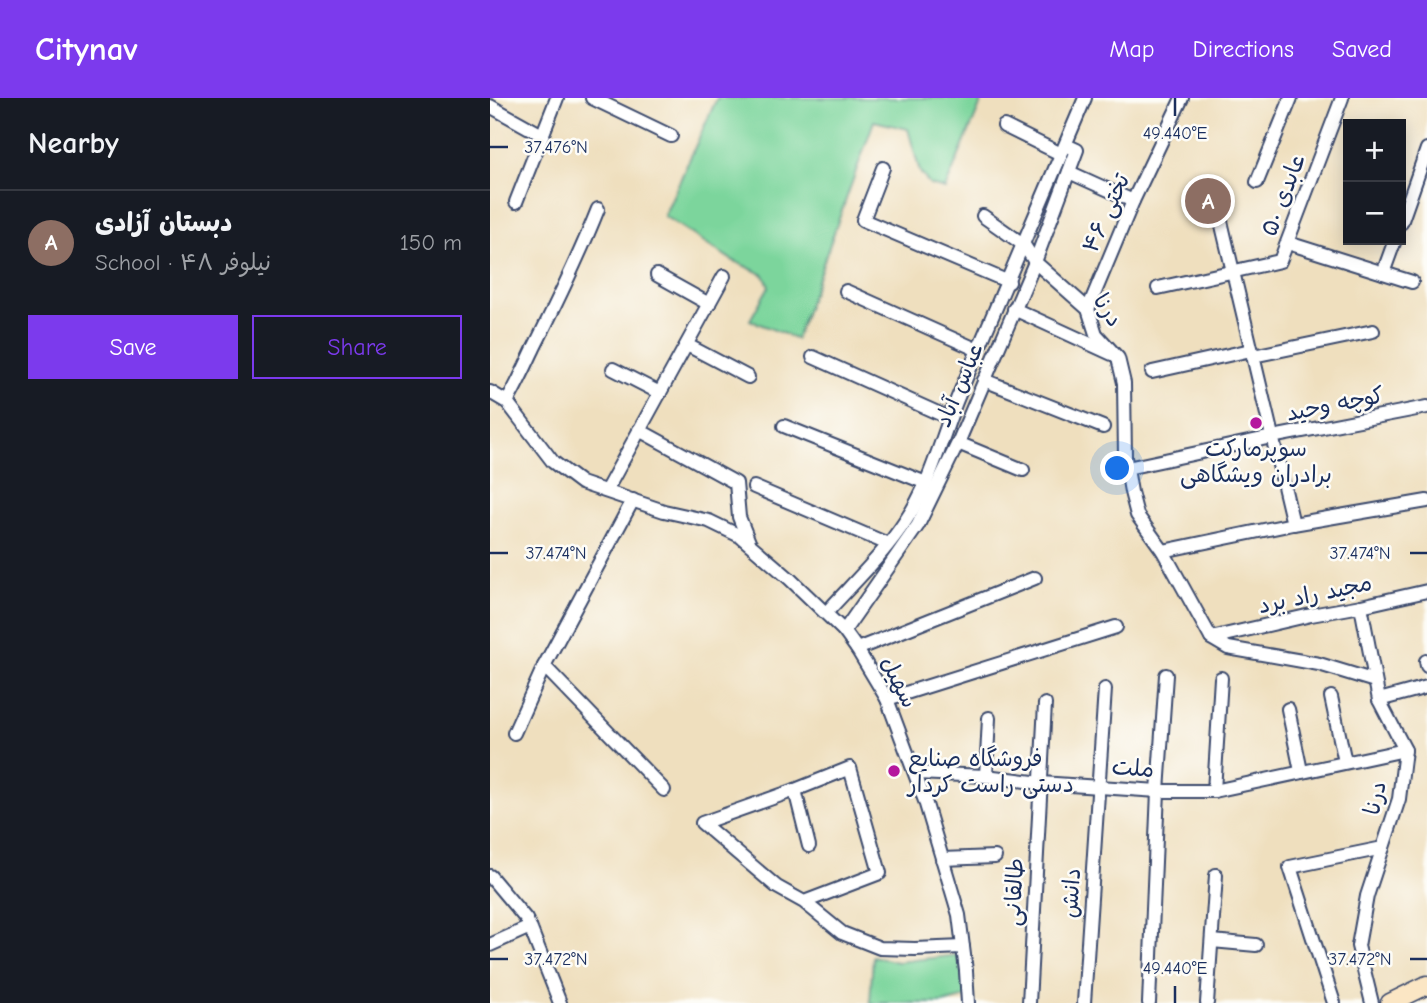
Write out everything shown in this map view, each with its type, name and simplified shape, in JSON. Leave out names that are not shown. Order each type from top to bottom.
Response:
[{"type":"main road","points":[[1390,1003],[1427,985]]},
{"type":"street","points":[[516,202],[556,98]]},
{"type":"street","points":[[592,98],[671,136]]},
{"type":"street","name":"عباس آباد","points":[[826,612],[888,544],[907,519],[926,482],[949,418],[1085,98]]},
{"type":"street","name":"تختی ۴۶","points":[[1088,309],[1133,201],[1182,98]]},
{"type":"street","points":[[1257,183],[1290,98]]},
{"type":"street","name":"عابدی ۵۰","points":[[1232,270],[1280,261],[1342,98]]},
{"type":"street","points":[[490,106],[542,135]]},
{"type":"street","points":[[1004,126],[1063,149]]},
{"type":"street","name":"عباس آباد","points":[[844,631],[918,525],[958,443],[1035,262],[1077,150],[1063,149]]},
{"type":"street","points":[[1406,209],[1427,149]]},
{"type":"street","points":[[883,168],[863,220],[1009,282]]},
{"type":"street","points":[[1069,172],[1133,201]]},
{"type":"street","points":[[490,392],[507,402],[552,314],[598,209]]},
{"type":"street","points":[[983,216],[1024,244]]},
{"type":"street","points":[[1220,217],[1293,524]]},
{"type":"street","points":[[1288,243],[1412,282]]},
{"type":"street","name":"درنا","points":[[1024,244],[1035,262],[1088,309],[1096,334],[1118,358],[1124,383],[1125,457],[1130,492],[1137,514],[1163,551],[1211,638]]},
{"type":"street","points":[[1383,273],[1393,245]]},
{"type":"street","points":[[1158,288],[1232,270]]},
{"type":"street","points":[[657,275],[709,304]]},
{"type":"street","points":[[606,491],[724,276]]},
{"type":"street","points":[[846,291],[978,351]]},
{"type":"street","points":[[1014,309],[1118,358]]},
{"type":"street","points":[[1152,372],[1373,331]]},
{"type":"street","points":[[687,345],[748,377]]},
{"type":"street","points":[[813,357],[949,418]]},
{"type":"street","points":[[613,369],[660,393]]},
{"type":"street","points":[[984,380],[1103,426]]},
{"type":"street","name":"سهیل","points":[[507,402],[553,462],[581,482],[664,511],[709,521],[740,536],[844,631],[887,699],[916,773],[959,915],[968,1003]]},
{"type":"street","name":"کوچه وحید","points":[[1127,468],[1427,407]]},
{"type":"street","points":[[784,426],[926,482]]},
{"type":"street","points":[[639,430],[736,483],[739,517],[749,542]]},
{"type":"street","points":[[958,443],[1023,470]]},
{"type":"street","points":[[754,487],[888,544]]},
{"type":"street","points":[[514,733],[544,666],[633,500]]},
{"type":"street","points":[[1163,551],[1293,524],[1427,501]]},
{"type":"street","points":[[857,649],[1035,578]]},
{"type":"street","name":"مجید راد برد","points":[[1211,638],[1427,591]]},
{"type":"street","points":[[1361,606],[1379,700],[1405,750]]},
{"type":"street","points":[[887,699],[1116,627]]},
{"type":"street","points":[[1211,638],[1228,648],[1319,664],[1376,681]]},
{"type":"street","points":[[544,666],[664,790]]},
{"type":"street","points":[[1149,1003],[1166,676]]},
{"type":"street","points":[[1214,791],[1221,678]]},
{"type":"street","points":[[1379,700],[1427,687]]},
{"type":"street","name":"دانش","points":[[1084,1003],[1105,690]]},
{"type":"street","points":[[1331,697],[1345,762]]},
{"type":"street","name":"طالقانی","points":[[1029,1003],[1045,704]]},
{"type":"street","points":[[1289,709],[1301,771]]},
{"type":"street","points":[[986,776],[989,718]]},
{"type":"street","name":"درنا","points":[[1372,1003],[1358,946],[1367,896],[1399,799],[1405,750]]},
{"type":"street","name":"ملت","points":[[916,773],[986,776],[1041,783],[1158,791],[1214,791],[1405,750]]},
{"type":"street","points":[[804,902],[880,873],[850,768],[702,823],[777,887],[804,902],[842,933],[880,948],[963,947]]},
{"type":"street","points":[[795,790],[809,846]]},
{"type":"street","points":[[1334,1003],[1290,867],[1383,848]]},
{"type":"street","points":[[942,859],[995,857]]},
{"type":"street","points":[[1207,1003],[1216,875]]},
{"type":"street","points":[[490,876],[526,919],[560,1003]]},
{"type":"street","points":[[490,945],[530,927]]},
{"type":"street","points":[[1212,941],[1256,945]]},
{"type":"green space","points":[[717,98],[983,98],[945,189],[930,185],[920,172],[908,129],[874,121],[796,339],[750,320],[769,286],[764,275],[732,260],[664,216]]},
{"type":"green space","points":[[958,955],[967,997],[942,1003],[870,1003],[873,956],[897,962]]},
{"type":"place","name":"دبستان آزادی","points":[[1208,201]]},
{"type":"place","name":"سوپرمارکت برادران ویشگاهی","points":[[1256,423]]},
{"type":"place","name":"فروشگاه صنایع دستی راست کردار","points":[[894,771]]}]
